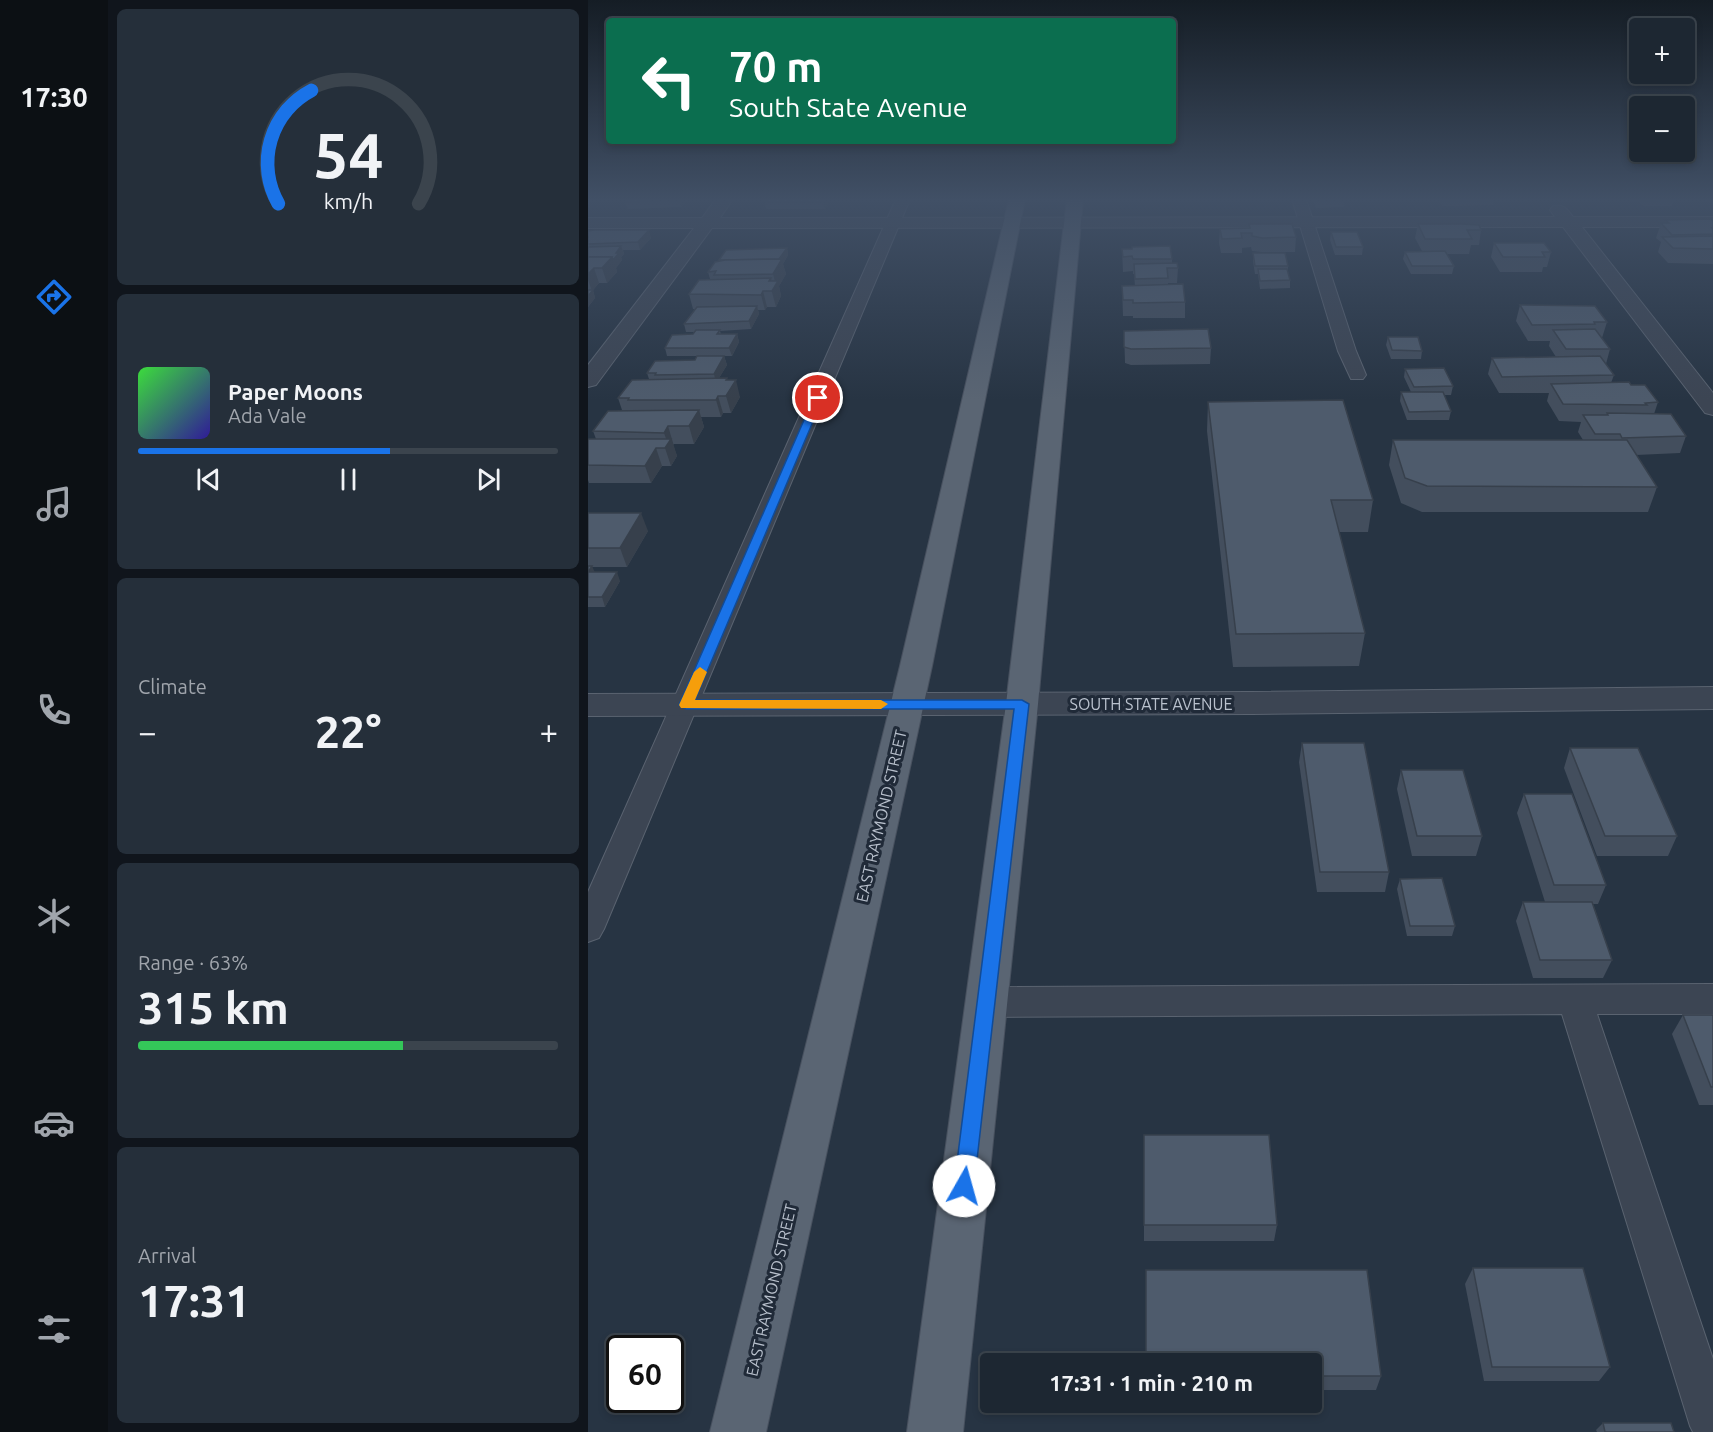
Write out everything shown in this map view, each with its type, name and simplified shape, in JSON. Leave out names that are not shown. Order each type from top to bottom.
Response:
[{"type":"main road","name":"EAST RAYMOND STREET","points":[[738,1432],[907,705],[1002,266]]},
{"type":"main road","points":[[935,1432],[1022,704],[1068,266]]},
{"type":"street","points":[[588,380],[675,266]]},
{"type":"street","points":[[1604,266],[1705,388],[1713,408]]},
{"type":"street","name":"SOUTH STATE AVENUE","points":[[588,705],[907,705],[1713,698]]},
{"type":"lane","points":[[588,929],[874,266]]},
{"type":"lane","points":[[1320,266],[1357,375]]},
{"type":"lane","points":[[986,1002],[1713,999]]},
{"type":"lane","points":[[1575,1000],[1713,1426]]},
{"type":"building","points":[[588,266],[604,266],[594,268],[588,274]]},
{"type":"building","points":[[712,266],[778,266],[773,274],[714,275],[716,271],[708,272]]},
{"type":"building","points":[[1134,266],[1178,266],[1178,268],[1167,268],[1168,278],[1135,279]]},
{"type":"building","points":[[1258,269],[1287,269],[1290,280],[1260,281]]},
{"type":"building","points":[[771,278],[769,281],[778,281],[772,291],[763,291],[761,295],[689,294],[699,280]]},
{"type":"building","points":[[1183,284],[1185,302],[1133,303],[1133,300],[1123,300],[1122,286]]},
{"type":"building","points":[[1520,305],[1595,306],[1607,322],[1532,325]]},
{"type":"building","points":[[757,306],[749,321],[684,324],[697,307]]},
{"type":"building","points":[[1208,329],[1211,348],[1131,349],[1124,347],[1124,331]]},
{"type":"building","points":[[1595,329],[1610,349],[1566,349],[1553,330]]},
{"type":"building","points":[[696,330],[720,330],[717,334],[737,334],[729,348],[665,348],[672,335],[693,334]]},
{"type":"building","points":[[1388,337],[1418,337],[1422,351],[1392,350]]},
{"type":"building","points":[[697,356],[724,356],[714,374],[655,375],[656,373],[647,373],[655,361],[695,360]]},
{"type":"building","points":[[1600,356],[1614,375],[1502,377],[1492,358]]},
{"type":"building","points":[[1444,368],[1453,386],[1414,387],[1405,369]]},
{"type":"building","points":[[727,378],[726,380],[736,380],[726,396],[718,396],[716,400],[618,398],[632,380]]},
{"type":"building","points":[[1629,382],[1631,385],[1645,385],[1658,402],[1645,403],[1647,405],[1563,404],[1551,384]]},
{"type":"building","points":[[1401,392],[1443,392],[1451,411],[1409,412]]},
{"type":"building","points":[[1343,400],[1373,500],[1331,500],[1365,633],[1236,634],[1208,402]]},
{"type":"building","points":[[699,410],[689,426],[668,426],[664,433],[593,431],[608,411]]},
{"type":"building","points":[[1607,413],[1671,414],[1686,436],[1622,438],[1620,434],[1595,434],[1583,415],[1608,415]]},
{"type":"building","points":[[589,439],[671,439],[665,448],[656,448],[645,466],[588,465]]},
{"type":"building","points":[[1393,440],[1627,440],[1657,487],[1427,486],[1405,478]]},
{"type":"building","points":[[588,513],[641,513],[620,548],[588,548]]},
{"type":"building","points":[[588,572],[617,572],[602,597],[588,597]]},
{"type":"building","points":[[1302,743],[1364,743],[1389,872],[1320,872]]},
{"type":"building","points":[[1570,748],[1638,748],[1677,836],[1605,836]]},
{"type":"building","points":[[1401,770],[1463,770],[1482,836],[1417,836]]},
{"type":"building","points":[[1524,794],[1572,794],[1606,885],[1554,885]]},
{"type":"building","points":[[1442,878],[1455,926],[1410,926],[1400,879]]},
{"type":"building","points":[[1523,902],[1592,902],[1612,960],[1540,960]]},
{"type":"building","points":[[1683,1015],[1713,1015],[1713,1087],[1711,1087]]},
{"type":"building","points":[[1144,1135],[1269,1135],[1277,1225],[1144,1225]]},
{"type":"building","points":[[1473,1268],[1583,1268],[1610,1367],[1492,1367]]},
{"type":"building","points":[[1146,1270],[1367,1270],[1381,1376],[1322,1376],[1322,1353],[1146,1353]]},
{"type":"building","points":[[1603,1423],[1671,1423],[1674,1432],[1605,1432]]},
{"type":"slow traffic","points":[[700,672],[686,705],[881,704]]},
{"type":"route","points":[[818,398],[686,705],[1022,704],[964,1186]]}]
